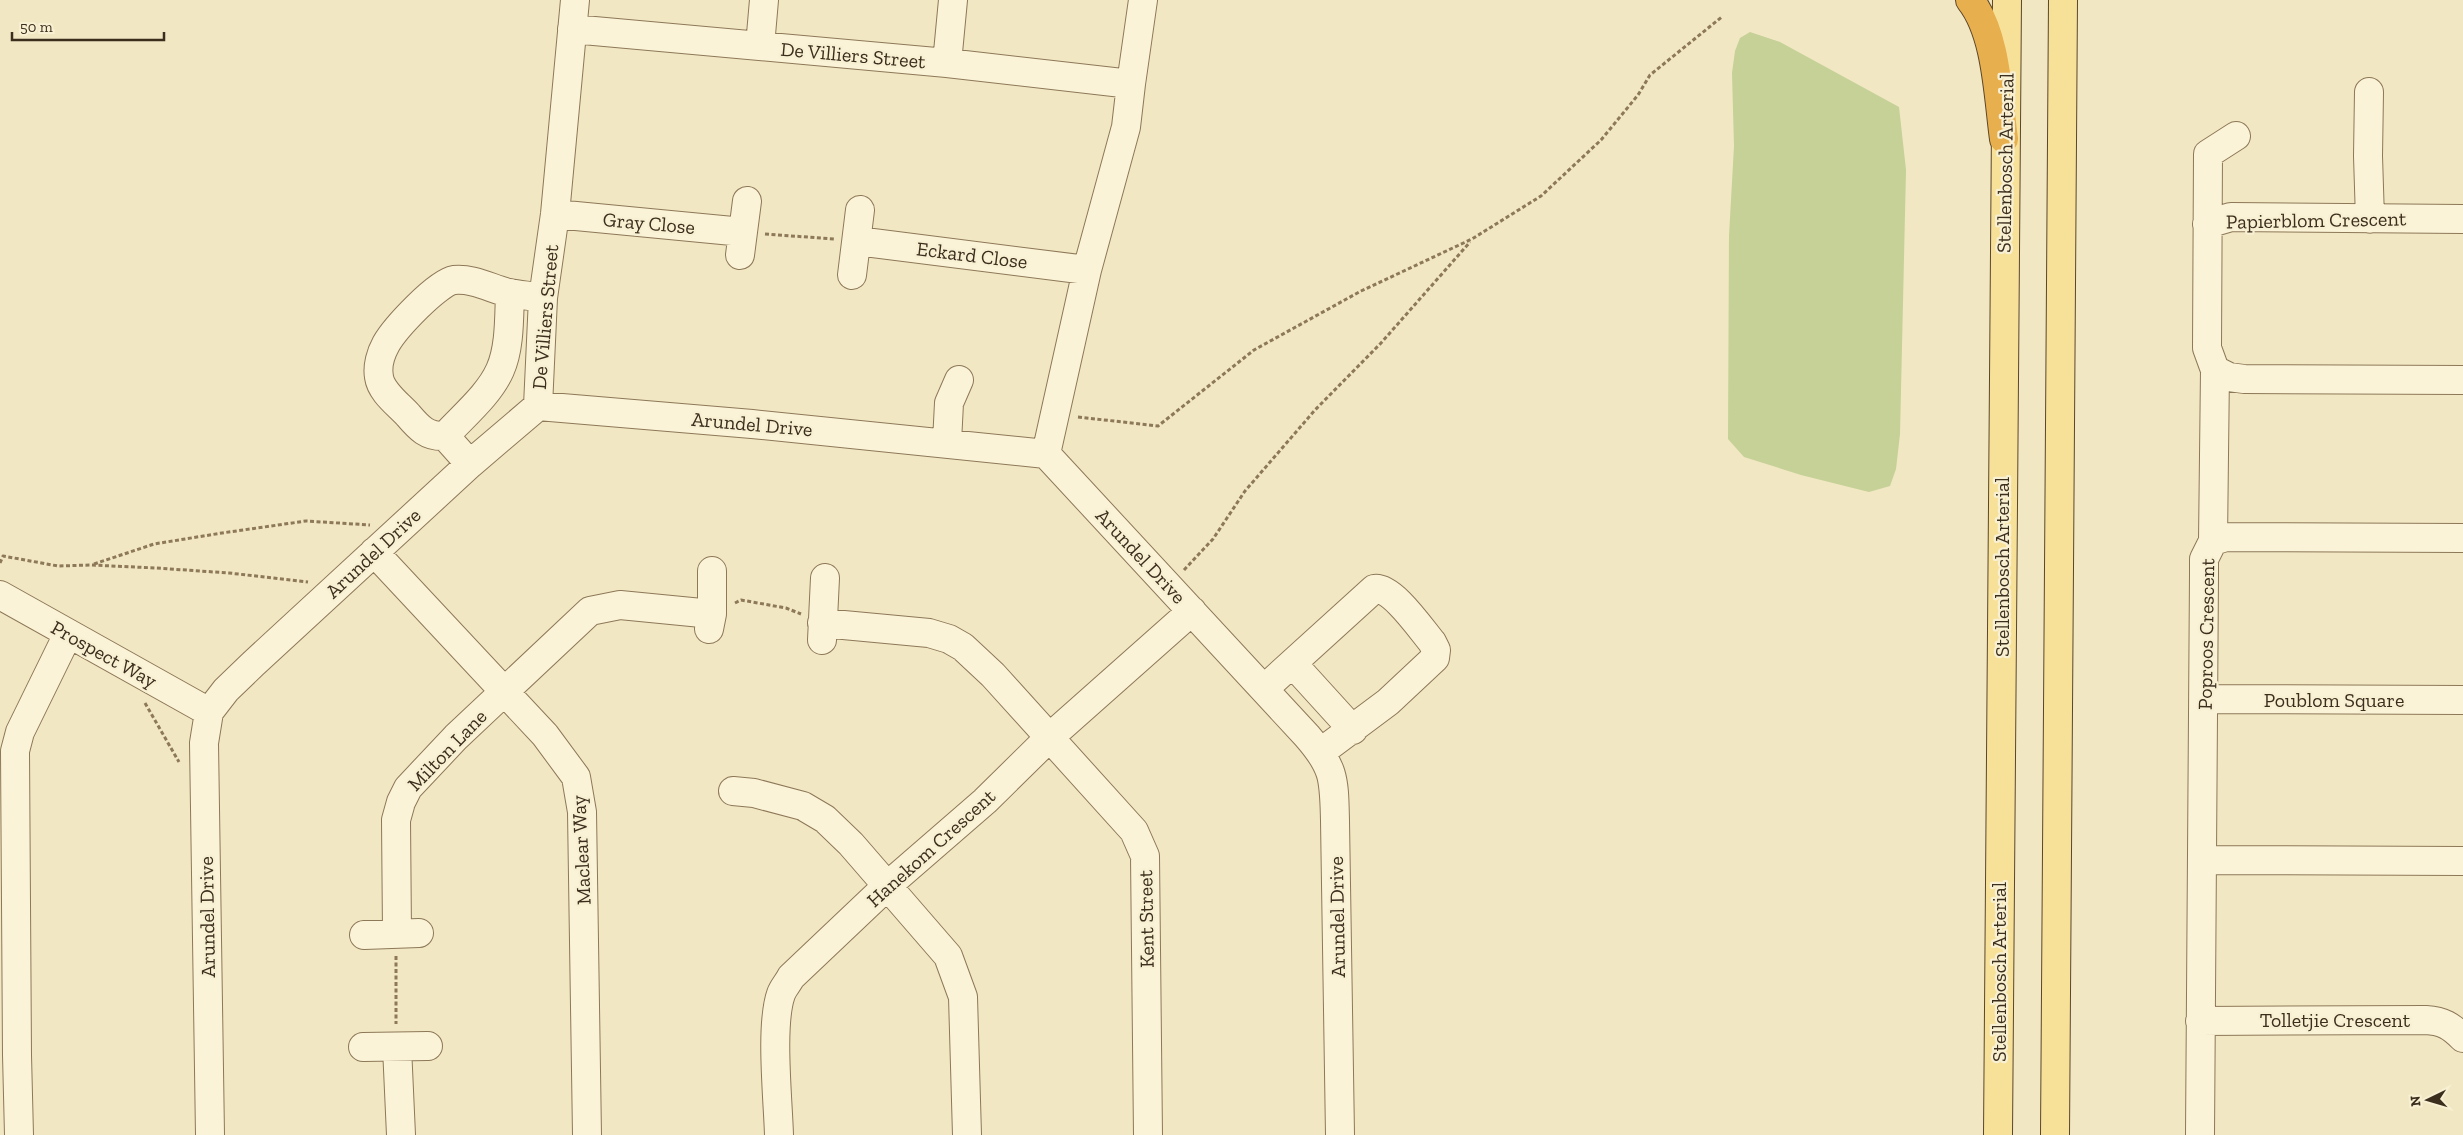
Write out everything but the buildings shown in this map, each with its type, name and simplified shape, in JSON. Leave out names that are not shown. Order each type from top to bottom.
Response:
[{"type":"highway","points":[[1970,0],[1980,12],[1991,43],[2004,139]]},
{"type":"main road","name":"Stellenbosch Arterial","points":[[1998,1135],[2004,139],[2007,0]]},
{"type":"main road","points":[[2055,1135],[2063,0]]},
{"type":"street","points":[[572,30],[575,0]]},
{"type":"street","points":[[760,46],[764,0]]},
{"type":"street","points":[[947,64],[953,0]]},
{"type":"street","points":[[1046,454],[1087,270],[1126,127],[1143,0]]},
{"type":"street","name":"De Villiers Street","points":[[538,406],[543,298],[555,214],[572,30],[947,64],[1131,84]]},
{"type":"street","points":[[2369,92],[2370,219]]},
{"type":"street","points":[[2207,224],[2208,154],[2236,136]]},
{"type":"street","points":[[742,243],[746,201]]},
{"type":"street","points":[[852,275],[860,210]]},
{"type":"street","name":"Gray Close","points":[[555,214],[742,243]]},
{"type":"street","name":"Papierblom Crescent","points":[[2213,541],[2215,370],[2207,348],[2207,224],[2232,218],[2463,219]]},
{"type":"street","name":"Eckard Close","points":[[857,241],[1087,270]]},
{"type":"street","points":[[510,293],[505,354],[501,369],[491,386],[445,436],[437,436],[422,431],[381,386],[378,375],[380,361],[385,345],[394,331],[446,282],[472,281],[510,293],[543,298]]},
{"type":"street","points":[[2215,370],[2230,377],[2244,379],[2463,380]]},
{"type":"street","points":[[946,442],[948,403],[959,380]]},
{"type":"street","name":"Arundel Drive","points":[[210,1135],[204,743],[209,712],[226,690],[394,533],[538,406],[593,409],[946,442],[1046,454],[1321,752],[1332,773],[1334,785],[1340,1135]]},
{"type":"street","points":[[445,436],[470,464]]},
{"type":"street","name":"Poproos Crescent","points":[[2200,1021],[2204,559],[2213,541],[2226,537],[2463,538]]},
{"type":"street","name":"Maclear Way","points":[[374,552],[505,692],[567,763],[576,777],[580,793],[586,942],[587,1135]]},
{"type":"street","points":[[710,622],[712,570]]},
{"type":"street","points":[[822,632],[826,578]]},
{"type":"street","points":[[1264,689],[1374,589],[1381,588],[1390,594],[1432,642],[1436,650],[1435,658],[1388,702],[1353,730],[1321,752]]},
{"type":"street","name":"Prospect Way","points":[[0,595],[209,712]]},
{"type":"street","name":"Milton Lane","points":[[408,933],[396,820],[401,802],[408,788],[420,773],[590,611],[620,605],[710,622]]},
{"type":"street","name":"Hanekom Crescent","points":[[779,1135],[776,1041],[781,992],[791,977],[887,886],[985,801],[1050,737],[1192,611]]},
{"type":"street","name":"Kent Street","points":[[822,632],[929,633],[949,639],[963,647],[993,675],[1134,831],[1145,856],[1148,1135]]},
{"type":"street","points":[[19,1135],[16,1045],[15,751],[20,732],[68,634]]},
{"type":"street","points":[[1293,664],[1353,730]]},
{"type":"street","name":"Poublom Square","points":[[2204,699],[2463,700]]},
{"type":"street","points":[[732,791],[775,798],[810,810],[825,819],[851,844],[948,956],[958,978],[963,997],[966,1135]]},
{"type":"street","points":[[2202,860],[2463,861]]},
{"type":"street","points":[[364,935],[408,933]]},
{"type":"street","name":"Tolletjie Crescent","points":[[2200,1021],[2426,1020],[2445,1023],[2463,1038]]},
{"type":"street","points":[[2200,1021],[2200,1135]]},
{"type":"street","points":[[362,1047],[428,1046]]},
{"type":"street","points":[[397,1047],[401,1135]]},
{"type":"path","points":[[1054,416],[1158,426],[1254,350],[1361,291],[1472,239],[1541,196],[1601,140],[1638,95],[1650,75],[1723,16]]},
{"type":"path","points":[[1169,586],[1213,539],[1245,491],[1315,410],[1381,343],[1472,239]]},
{"type":"path","points":[[742,243],[857,241]]},
{"type":"path","points":[[91,565],[154,544],[306,521],[382,526],[394,533]]},
{"type":"path","points":[[0,563],[3,556],[58,566],[91,565],[229,573],[317,583],[331,592]]},
{"type":"path","points":[[710,622],[740,600],[786,608],[822,632]]},
{"type":"path","points":[[143,675],[139,687],[148,710],[184,770],[205,776]]},
{"type":"path","points":[[397,1047],[408,933]]},
{"type":"green space","points":[[1750,32],[1780,42],[1899,107],[1906,170],[1900,434],[1896,469],[1890,486],[1869,492],[1801,475],[1744,457],[1728,439],[1729,236],[1734,146],[1732,73],[1735,51],[1740,38]]}]
